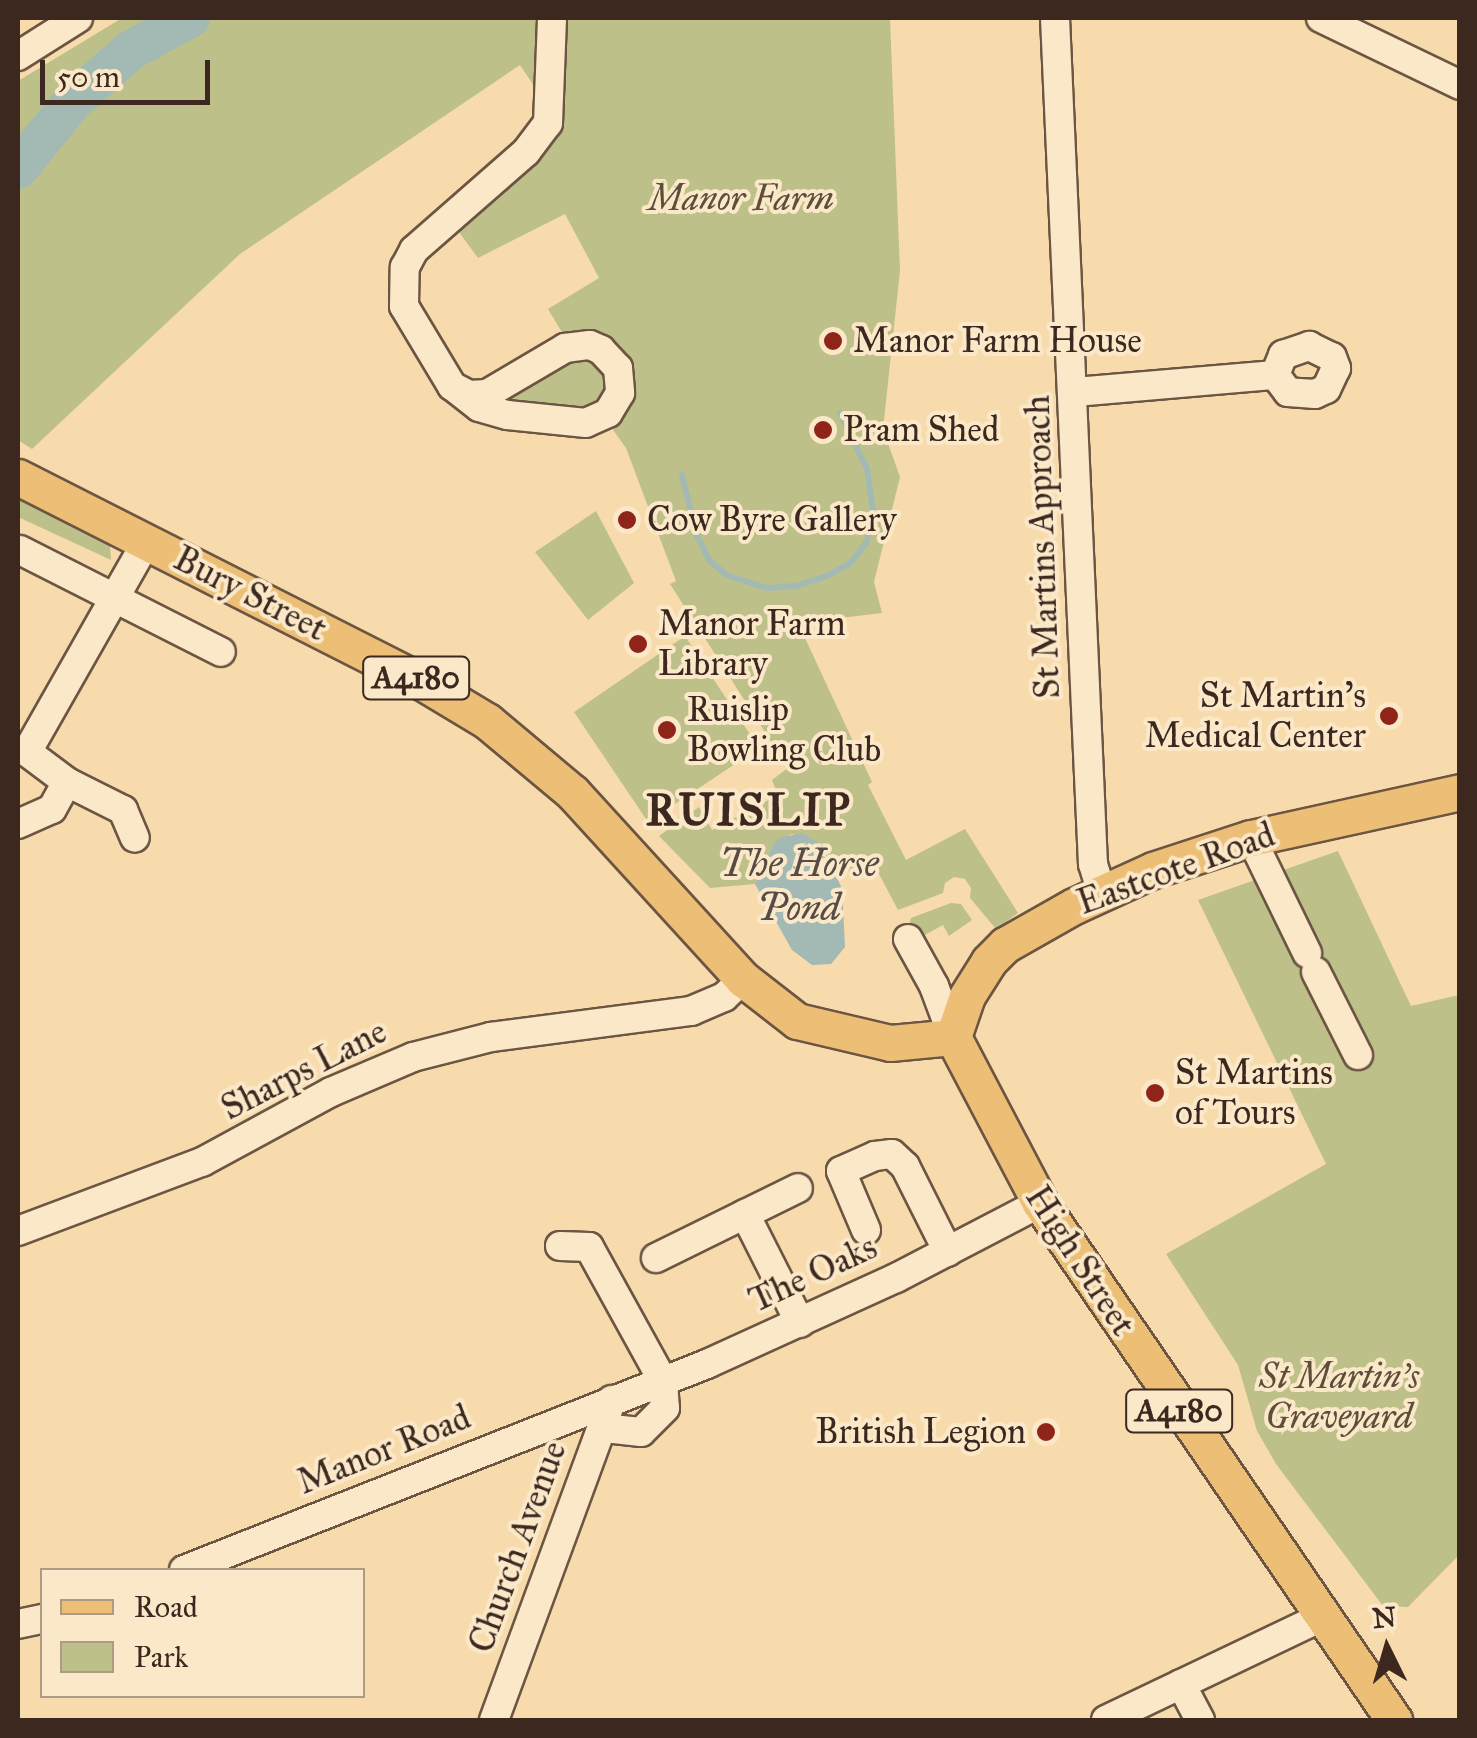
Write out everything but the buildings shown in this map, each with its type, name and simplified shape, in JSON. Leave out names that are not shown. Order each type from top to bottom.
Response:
[{"type":"main road","name":"Bury Street","points":[[18,477],[417,679],[487,721],[573,793],[743,979],[769,1002],[824,1031],[890,1043],[953,1037]]},
{"type":"main road","name":"Eastcote Road","points":[[953,1037],[977,978],[1006,945],[1102,892],[1250,838],[1460,792]]},
{"type":"main road","name":"High Street","points":[[953,1037],[1040,1203],[1320,1618],[1394,1720]]},
{"type":"street","points":[[18,56],[78,18]]},
{"type":"street","points":[[452,386],[460,393],[487,394],[578,345],[601,350],[611,358],[621,380],[616,403],[608,413],[586,423],[491,412],[470,402],[452,386],[409,320],[402,288],[405,267],[418,244],[540,139],[548,123],[552,94],[552,18]]},
{"type":"street","name":"St Martins Approach","points":[[1055,18],[1075,392],[1093,864],[1102,892]]},
{"type":"street","points":[[1321,18],[1460,85]]},
{"type":"street","points":[[1075,392],[1275,375]]},
{"type":"street","points":[[136,838],[123,810],[67,782],[22,748],[147,541]]},
{"type":"street","points":[[20,550],[221,652]]},
{"type":"street","points":[[18,824],[52,809],[67,782]]},
{"type":"street","points":[[1250,838],[1358,1055]]},
{"type":"street","points":[[908,939],[934,986],[953,1037]]},
{"type":"street","name":"Sharps Lane","points":[[18,1231],[202,1162],[344,1086],[413,1057],[479,1039],[691,1012],[724,997],[743,979]]},
{"type":"street","points":[[866,1230],[841,1171],[876,1156],[892,1154],[905,1166],[948,1252]]},
{"type":"street","points":[[656,1258],[798,1188]]},
{"type":"street","name":"The Oaks","points":[[612,1400],[800,1322],[948,1252],[1040,1203]]},
{"type":"street","points":[[746,1214],[800,1322]]},
{"type":"street","points":[[560,1246],[588,1247],[663,1381],[662,1415],[641,1432],[602,1428]]},
{"type":"street","name":"Church Avenue","points":[[494,1720],[612,1400]]},
{"type":"street","name":"Manor Road","points":[[189,1568],[612,1400]]},
{"type":"street","points":[[1106,1720],[1320,1618]]},
{"type":"street","points":[[1181,1684],[1200,1720]]},
{"type":"green space","points":[[122,18],[171,18],[127,42],[67,94],[18,157],[18,81]]},
{"type":"green space","name":"Manor Farm","points":[[190,18],[890,18],[900,271],[883,429],[900,477],[874,582],[882,613],[798,623],[872,782],[868,785],[906,860],[965,829],[1018,913],[996,929],[970,898],[971,888],[965,879],[954,877],[945,883],[943,893],[898,910],[879,874],[837,870],[823,846],[792,834],[773,844],[755,884],[710,888],[659,836],[699,807],[712,830],[778,795],[772,780],[788,768],[670,584],[676,581],[626,448],[613,430],[629,409],[633,385],[594,333],[563,334],[548,309],[599,278],[565,214],[478,258],[456,228],[563,129],[520,65],[240,254],[32,449],[18,440],[18,169],[72,102],[131,50]]},
{"type":"green space","points":[[590,352],[614,382],[596,413],[503,401],[563,355]]},
{"type":"green space","points":[[18,495],[109,532],[111,560],[18,517]]},
{"type":"green space","points":[[596,511],[634,583],[588,620],[535,552]]},
{"type":"green space","name":"Ruislip Bowling Club","points":[[685,636],[759,748],[648,822],[574,712]]},
{"type":"green space","name":"St Martin's Graveyard","points":[[1338,851],[1411,1006],[1459,995],[1459,1555],[1408,1607],[1383,1606],[1276,1464],[1257,1431],[1238,1365],[1166,1254],[1326,1164],[1198,900]]},
{"type":"green space","points":[[951,903],[961,904],[972,920],[949,936],[943,925],[921,937],[908,928],[911,918]]},
{"type":"water","name":"The Horse Pond","points":[[803,833],[823,846],[842,889],[845,947],[831,964],[812,965],[792,950],[755,884],[773,844],[782,837]]},
{"type":"waterway","points":[[18,169],[72,102],[131,50],[190,18]]},
{"type":"waterway","points":[[682,475],[697,536],[709,560],[726,575],[767,588],[796,586],[827,576],[850,563],[866,543],[874,518],[867,469],[840,413]]},
{"type":"place","name":"Manor Farm House","points":[[833,341]]},
{"type":"place","name":"Pram Shed","points":[[823,430]]},
{"type":"place","name":"Cow Byre Gallery","points":[[627,520]]},
{"type":"place","name":"Manor Farm Library","points":[[638,644]]},
{"type":"place","name":"St Martin's Medical Center","points":[[1389,716]]},
{"type":"place","name":"Ruislip Bowling Club","points":[[667,730]]},
{"type":"place","name":"St Martins of Tours","points":[[1155,1093]]},
{"type":"place","name":"British Legion","points":[[1046,1432]]},
{"type":"district","name":"RUISLIP","points":[[749,810]]}]
